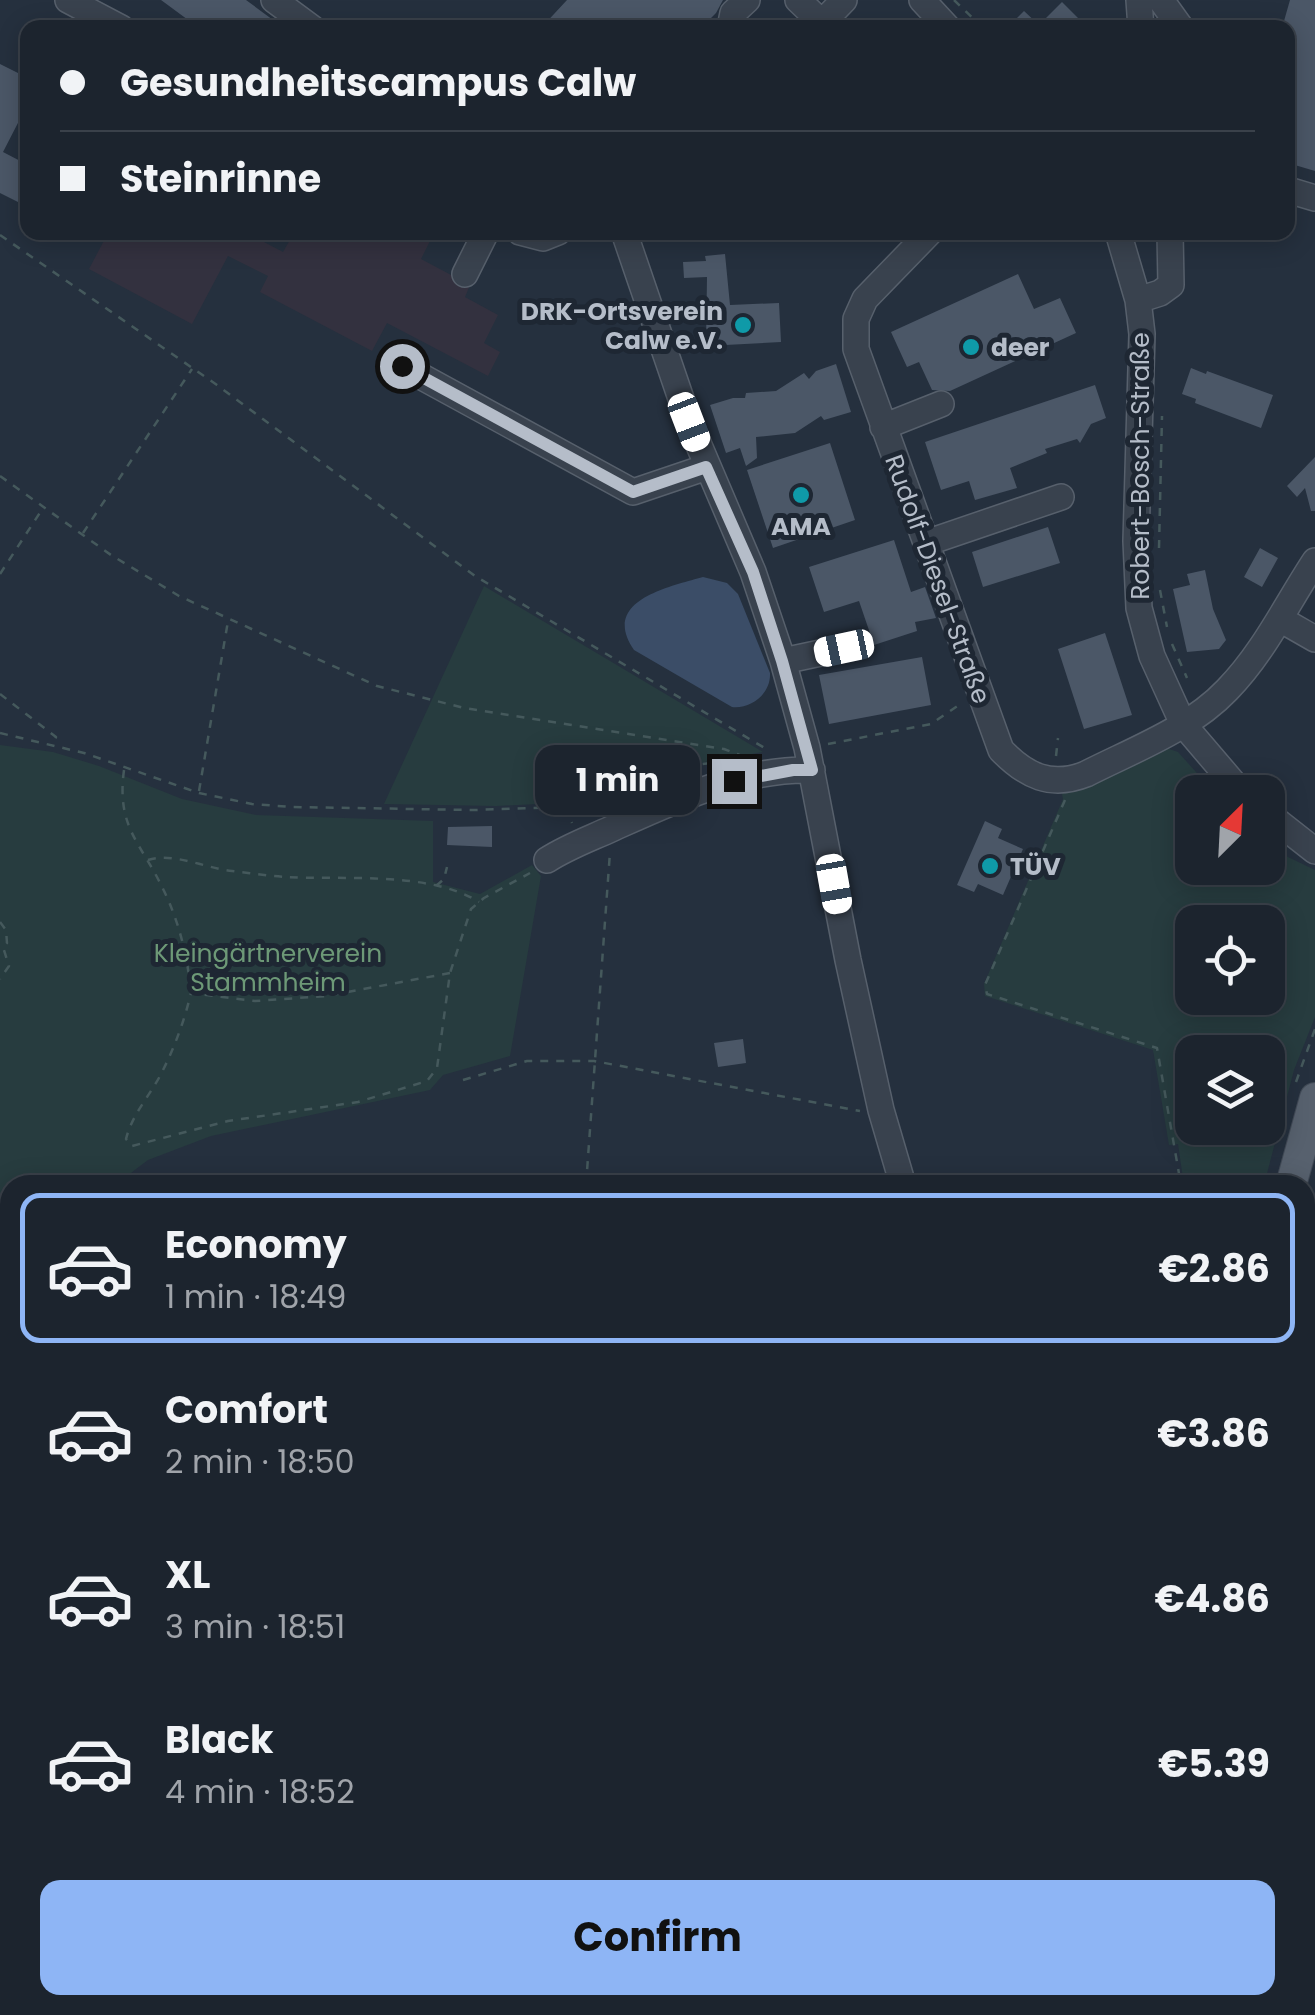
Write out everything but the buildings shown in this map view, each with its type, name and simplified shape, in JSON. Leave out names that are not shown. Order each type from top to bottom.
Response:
[{"type":"main road","points":[[1294,1175],[1315,1098]]},
{"type":"street","points":[[68,0],[106,20]]},
{"type":"street","points":[[274,0],[301,20]]},
{"type":"street","points":[[732,20],[733,13],[747,0]]},
{"type":"street","points":[[798,0],[815,20]]},
{"type":"street","points":[[824,20],[844,0]]},
{"type":"street","points":[[922,0],[941,20]]},
{"type":"street","points":[[465,274],[482,240]]},
{"type":"street","points":[[626,240],[706,467],[753,572],[782,661],[881,1110],[900,1175]]},
{"type":"street","name":"Rudolf-Diesel-Straße","points":[[922,240],[865,299],[856,320],[856,349],[1001,750],[1018,768],[1034,776],[1065,782]]},
{"type":"street","name":"Robert-Bosch-Straße","points":[[1120,240],[1138,300],[1142,334],[1138,608],[1152,656],[1182,724],[1226,775]]},
{"type":"street","points":[[1138,300],[1170,285],[1170,240]]},
{"type":"street","points":[[402,366],[633,492],[706,467]]},
{"type":"street","points":[[883,428],[941,404]]},
{"type":"street","points":[[926,543],[1062,497]]},
{"type":"street","points":[[1065,782],[1182,724],[1226,691],[1255,657],[1315,561]]},
{"type":"street","points":[[1280,620],[1315,639]]},
{"type":"street","points":[[782,661],[844,648]]},
{"type":"street","points":[[542,865],[656,807],[804,762]]},
{"type":"street","points":[[1285,823],[1315,837]]},
{"type":"street","points":[[1285,827],[1315,851]]},
{"type":"path","points":[[954,0],[975,20]]},
{"type":"path","points":[[0,235],[193,368],[475,576],[740,733],[804,762],[931,724],[964,702]]},
{"type":"path","points":[[82,534],[193,368]]},
{"type":"path","points":[[1158,560],[1162,417]]},
{"type":"path","points":[[0,476],[179,596],[377,686],[464,708],[724,749],[749,758],[696,765],[612,787],[564,806],[474,810],[291,808],[199,792],[54,744],[0,732]]},
{"type":"path","points":[[0,574],[43,507]]},
{"type":"path","points":[[1158,577],[1169,638],[1205,709]]},
{"type":"path","points":[[199,792],[228,620]]},
{"type":"path","points":[[0,694],[56,736],[54,744]]},
{"type":"path","points":[[124,767],[120,798],[127,826],[166,894],[186,946],[192,992],[182,1029],[130,1124],[126,1140],[132,1146],[228,1120],[358,1102],[427,1082],[437,1068],[450,973],[472,909],[542,865]]},
{"type":"path","points":[[1065,782],[1066,799],[985,984],[987,994],[1157,1048],[1179,1175]]},
{"type":"path","points":[[587,1175],[612,829]]},
{"type":"path","points":[[148,860],[160,856],[209,868],[280,877],[412,882],[479,902]]},
{"type":"path","points":[[435,887],[444,879],[447,867]]},
{"type":"path","points":[[0,922],[6,930],[7,943],[2,948],[9,966],[0,980]]},
{"type":"path","points":[[192,992],[256,1001],[326,996],[450,973]]},
{"type":"path","points":[[463,1080],[527,1061],[594,1060],[872,1114],[881,1110]]},
{"type":"shaded area","points":[[104,240],[260,240],[283,252],[290,240],[430,240],[421,259],[470,285],[465,297],[498,315],[484,343],[500,352],[488,376],[387,323],[372,351],[260,292],[268,276],[228,256],[192,324],[89,269]]},
{"type":"green space","points":[[484,586],[763,752],[637,774],[558,803],[384,804]]},
{"type":"green space","name":"Kleingärtnerverein Stammheim","points":[[0,745],[53,752],[182,799],[256,815],[433,821],[433,882],[480,894],[532,865],[541,876],[510,1056],[443,1075],[430,1090],[211,1136],[148,1160],[128,1175],[0,1175]]},
{"type":"green space","points":[[1169,745],[1199,775],[1175,775],[1175,885],[1285,885],[1285,855],[1315,870],[1315,1017],[1285,1104],[1285,1035],[1175,1035],[1175,1144],[1169,1145],[1153,1050],[985,996],[984,984],[1063,799],[1061,789]]},
{"type":"green space","points":[[1178,1145],[1274,1145],[1267,1175],[1183,1175]]},
{"type":"water","points":[[703,577],[727,583],[738,594],[770,673],[763,694],[746,705],[732,707],[634,650],[626,633],[626,619],[643,599]]},
{"type":"place","name":"DRK-Ortsverein Calw e.V.","points":[[743,325]]},
{"type":"place","name":"deer","points":[[971,347]]},
{"type":"place","name":"AMA","points":[[801,495]]},
{"type":"place","name":"TÜV","points":[[990,866]]},
{"type":"route","points":[[402,366],[633,492],[706,467],[753,572],[812,770],[734,781]]}]
